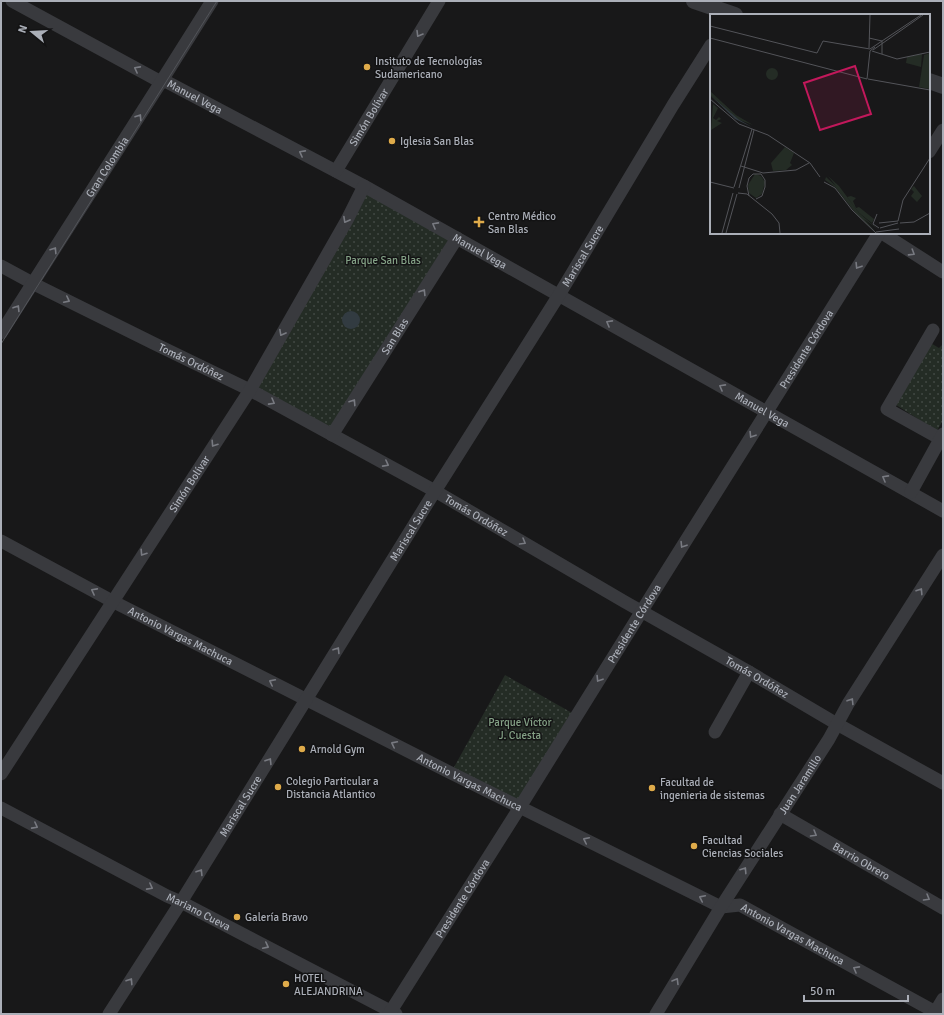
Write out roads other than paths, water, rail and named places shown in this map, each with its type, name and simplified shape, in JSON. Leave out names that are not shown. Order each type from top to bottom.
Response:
[{"type":"street","name":"Manuel Vega","points":[[12,1],[161,82],[167,82],[364,186],[943,510]]},
{"type":"street","name":"Gran Colombia","points":[[1,333],[212,1]]},
{"type":"street","name":"Simón Bolívar","points":[[336,171],[439,1]]},
{"type":"street","points":[[694,1],[731,14]]},
{"type":"street","name":"Mariscal Sucre","points":[[109,1014],[181,902],[435,491],[559,295],[673,105],[710,47]]},
{"type":"street","points":[[930,81],[943,86]]},
{"type":"street","points":[[930,150],[943,130]]},
{"type":"street","name":"Simón Bolívar","points":[[1,774],[250,390],[347,220],[364,186]]},
{"type":"street","name":"Presidente Córdova","points":[[392,1013],[519,807],[879,234]]},
{"type":"street","points":[[882,234],[943,272]]},
{"type":"street","name":"San Blas","points":[[332,435],[457,238]]},
{"type":"street","name":"Tomás Ordóñez","points":[[1,266],[250,390],[435,491],[837,724],[943,783]]},
{"type":"street","points":[[911,492],[942,437],[887,409],[933,330]]},
{"type":"street","name":"Antonio Vargas Machuca","points":[[1,541],[112,601],[449,772],[721,907],[740,905],[936,1013]]},
{"type":"street","name":"Juan Jaramillo","points":[[656,1014],[721,907],[829,739],[848,704],[943,555]]},
{"type":"street","points":[[715,732],[749,672]]},
{"type":"street","name":"Mariano Cueva","points":[[1,808],[392,1013]]},
{"type":"street","name":"Barrio Obrero","points":[[780,814],[943,908]]},
{"type":"street","points":[[936,1013],[943,999]]},
{"type":"tram line","points":[[1,344],[217,1]]},
{"type":"place","name":"Insituto de Tecnologías Sudamericano","points":[[367,67]]},
{"type":"place","name":"Iglesia San Blas","points":[[392,141]]},
{"type":"place","name":"Centro Médico San Blas","points":[[479,222]]},
{"type":"place","name":"Arnold Gym","points":[[302,749]]},
{"type":"place","name":"Colegio Particular a Distancia Atlantico","points":[[278,787]]},
{"type":"place","name":"Facultad de ingenieria de sistemas","points":[[652,788]]},
{"type":"place","name":"Facultad Ciencias Sociales","points":[[694,846]]},
{"type":"place","name":"Galería Bravo","points":[[237,917]]},
{"type":"place","name":"HOTEL ALEJANDRINA","points":[[286,984]]},
{"type":"park label","name":"Parque San Blas","points":[[383,260]]},
{"type":"park label","name":"Parque Víctor J. Cuesta","points":[[520,728]]}]
